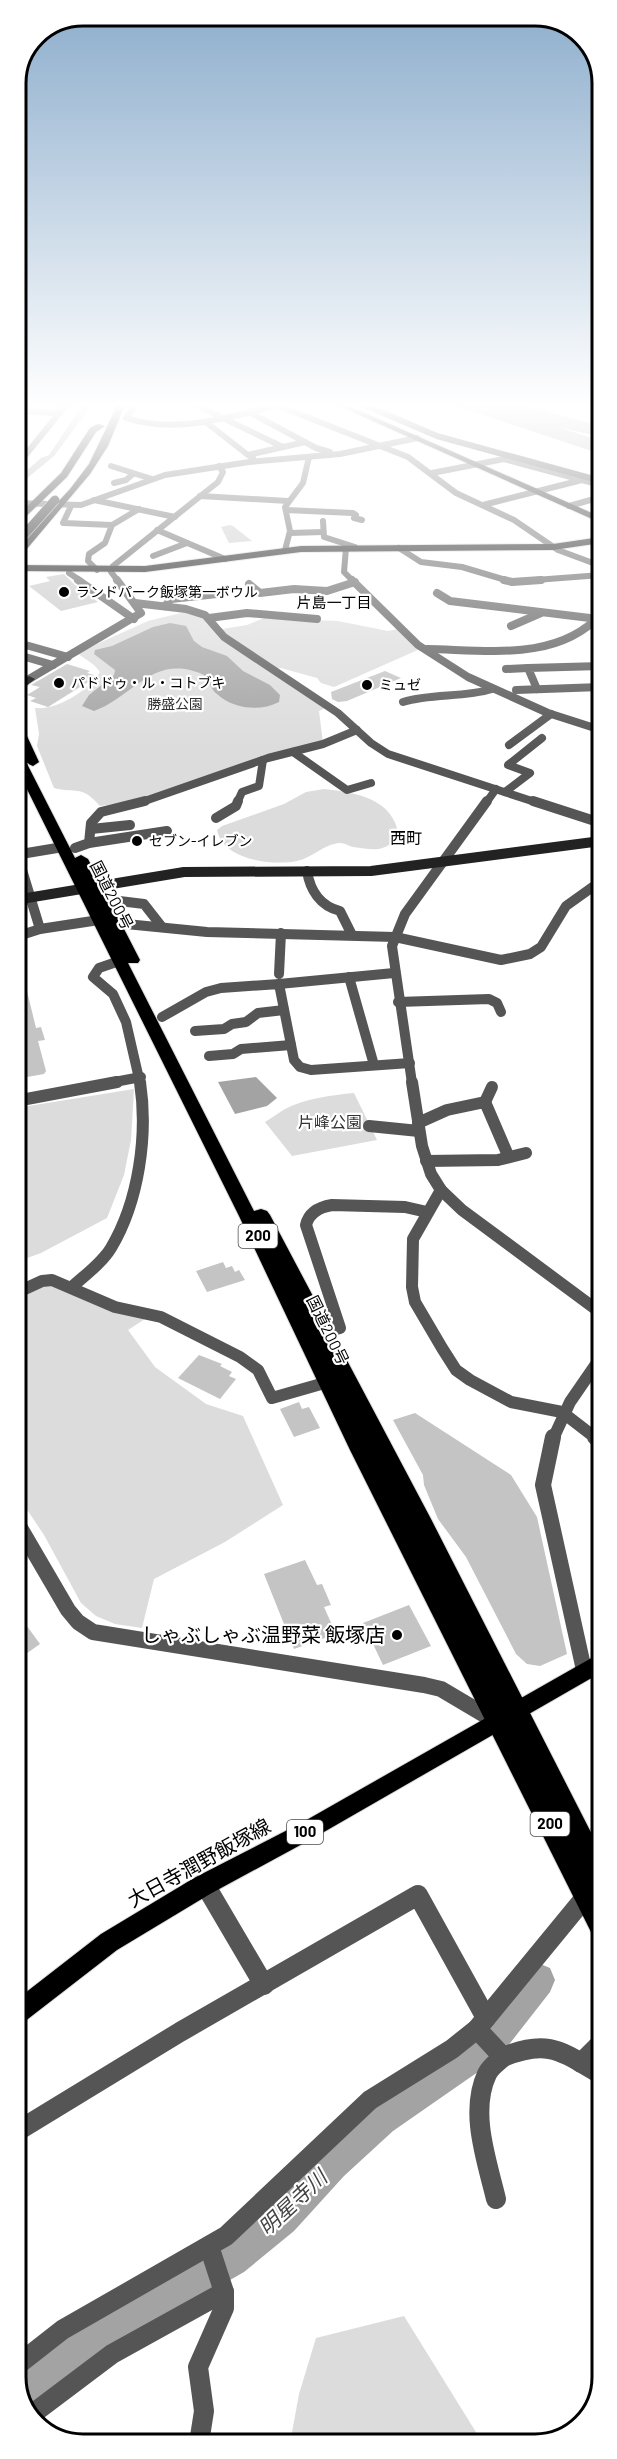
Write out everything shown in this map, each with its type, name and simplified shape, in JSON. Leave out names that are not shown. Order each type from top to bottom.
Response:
[{"type":"highway","points":[[26,533],[37,521]]},
{"type":"highway","points":[[26,542],[41,521]]},
{"type":"highway","points":[[26,568],[112,570],[163,568],[285,550],[553,548],[592,542]]},
{"type":"highway","name":"国道200号","points":[[26,767],[94,891],[328,1382],[592,1877]]},
{"type":"highway","name":"国道200号","points":[[125,958],[162,1017],[322,1333],[506,1716]]},
{"type":"main road","name":"大日寺潤野飯塚線","points":[[26,2006],[110,1942],[206,1884],[310,1829],[592,1667]]},
{"type":"street","points":[[64,521],[63,523],[112,525],[119,521]]},
{"type":"street","points":[[26,680],[141,614],[122,589],[112,570],[115,563],[169,521]]},
{"type":"street","points":[[285,550],[290,533],[288,521]]},
{"type":"street","points":[[323,521],[323,532],[326,539],[351,548],[344,572],[423,648],[492,689],[551,714],[592,726]]},
{"type":"street","points":[[515,521],[553,548],[592,563]]},
{"type":"street","points":[[97,570],[88,561],[89,554],[105,543],[112,525]]},
{"type":"street","points":[[157,530],[225,559]]},
{"type":"street","points":[[290,533],[323,532]]},
{"type":"street","points":[[153,556],[187,543]]},
{"type":"street","points":[[399,548],[427,564],[462,567],[512,582],[592,576]]},
{"type":"street","points":[[69,573],[134,619]]},
{"type":"street","points":[[249,584],[260,593],[294,589],[327,591],[355,582]]},
{"type":"street","points":[[437,593],[450,601],[592,620]]},
{"type":"street","points":[[165,606],[171,599],[216,594]]},
{"type":"street","points":[[122,611],[136,605],[165,606],[199,612],[209,618],[224,637],[338,713],[370,743],[388,754],[592,820]]},
{"type":"street","points":[[511,626],[543,612]]},
{"type":"street","points":[[209,618],[247,613],[317,619]]},
{"type":"street","points":[[423,648],[539,649],[566,640],[592,625]]},
{"type":"street","points":[[26,645],[68,657]]},
{"type":"street","points":[[26,657],[53,665]]},
{"type":"street","points":[[506,669],[592,666]]},
{"type":"street","points":[[575,667],[584,688]]},
{"type":"street","points":[[528,668],[537,689]]},
{"type":"street","points":[[516,690],[592,688]]},
{"type":"street","points":[[403,702],[424,696],[477,695],[492,689]]},
{"type":"street","points":[[510,745],[551,714]]},
{"type":"street","points":[[89,843],[91,823],[101,812],[153,800],[262,760],[323,744],[357,730]]},
{"type":"street","points":[[506,792],[530,773],[508,765],[542,738]]},
{"type":"street","points":[[293,752],[347,790],[371,783]]},
{"type":"street","points":[[216,818],[236,806],[242,792],[259,786],[262,760]]},
{"type":"street","points":[[496,789],[405,914],[395,938],[392,953],[394,973],[419,1127],[426,1161],[441,1190],[483,1227],[592,1306]]},
{"type":"street","points":[[90,830],[130,825]]},
{"type":"street","points":[[26,852],[167,831]]},
{"type":"street","points":[[26,898],[94,891],[203,871],[371,871],[592,842]]},
{"type":"street","points":[[307,871],[312,891],[331,909],[340,911],[352,935]]},
{"type":"street","points":[[26,882],[40,929]]},
{"type":"street","points":[[26,933],[40,929],[107,921],[207,932],[395,938],[417,940],[486,958],[518,958],[541,947],[566,906],[592,887]]},
{"type":"street","points":[[94,891],[144,904],[162,927]]},
{"type":"street","points":[[281,933],[279,979],[294,1060],[305,1069],[410,1063]]},
{"type":"street","points":[[72,1287],[109,1250],[123,1225],[141,1150],[143,1104],[141,1077],[131,1038],[113,994],[93,977],[99,968],[125,958]]},
{"type":"street","points":[[162,1017],[206,992],[221,988],[279,979],[394,973]]},
{"type":"street","points":[[349,977],[374,1065]]},
{"type":"street","points":[[398,1002],[489,999],[497,1003],[501,1012]]},
{"type":"street","points":[[195,1031],[224,1029],[232,1024],[246,1022],[258,1013],[284,1010]]},
{"type":"street","points":[[209,1056],[233,1054],[240,1049],[291,1045]]},
{"type":"street","points":[[26,1099],[141,1077]]},
{"type":"street","points":[[492,1087],[485,1102],[507,1153]]},
{"type":"street","points":[[369,1126],[419,1127],[447,1110],[485,1102]]},
{"type":"street","points":[[426,1161],[498,1160],[526,1154]]},
{"type":"street","points":[[441,1190],[413,1239],[414,1302],[456,1370],[511,1402],[562,1412],[592,1435]]},
{"type":"street","points":[[322,1333],[340,1328],[306,1225],[308,1217],[321,1207],[332,1205],[405,1207],[427,1212]]},
{"type":"street","points":[[26,1288],[42,1281],[52,1280],[115,1307],[161,1317],[240,1357],[258,1370],[272,1398],[328,1382]]},
{"type":"street","points":[[592,1371],[562,1412],[545,1461],[543,1485],[592,1662]]},
{"type":"street","points":[[26,1533],[68,1609],[87,1630],[110,1636],[198,1648],[441,1689],[506,1716]]},
{"type":"street","points":[[206,1884],[264,1985]]},
{"type":"street","points":[[26,2358],[63,2330],[210,2249],[252,2214],[343,2123],[370,2100],[452,2049],[482,2027],[592,1890]]},
{"type":"street","points":[[26,2126],[96,2082],[418,1895],[482,2027],[500,2053]]},
{"type":"street","points":[[496,2199],[481,2117],[482,2092],[488,2072],[500,2053],[527,2047],[559,2050],[592,2069]]},
{"type":"street","points":[[581,2063],[592,2052]]},
{"type":"street","points":[[201,2433],[204,2411],[198,2367],[224,2308],[222,2286],[210,2249]]},
{"type":"street","points":[[37,2410],[112,2354],[222,2286]]},
{"type":"green space","name":"勝盛公園","points":[[185,612],[203,617],[220,639],[325,708],[319,711],[323,743],[150,799],[100,806],[83,792],[54,788],[37,746],[39,734],[35,708],[52,706],[69,699],[97,677],[100,672],[77,653],[148,621]]},
{"type":"green space","points":[[264,618],[338,621],[388,631],[398,629],[420,649],[334,687],[321,683],[317,678],[281,668],[272,669],[225,634],[222,629],[247,625]]},
{"type":"green space","points":[[324,789],[361,796],[381,805],[395,823],[399,836],[383,848],[367,849],[340,843],[297,861],[287,862],[250,859],[238,854],[221,840],[217,830],[222,826],[284,804],[306,792]]},
{"type":"green space","points":[[134,1089],[131,1140],[124,1175],[107,1218],[41,1253],[26,1258],[26,1106]]},
{"type":"green space","name":"片峰公園","points":[[354,1093],[377,1140],[292,1156],[265,1122],[285,1109],[309,1100]]},
{"type":"green space","points":[[49,1285],[145,1319],[128,1330],[155,1367],[206,1404],[243,1416],[283,1505],[225,1542],[154,1579],[142,1628],[115,1624],[96,1616],[81,1603],[44,1535],[26,1508],[26,1293]]},
{"type":"green space","points":[[404,2316],[477,2434],[292,2433],[299,2394],[316,2338]]},
{"type":"shaded area","points":[[170,623],[186,626],[194,641],[202,647],[227,656],[243,671],[270,685],[280,695],[279,702],[255,708],[239,706],[223,699],[215,692],[204,675],[186,669],[171,669],[145,679],[94,711],[82,706],[89,695],[114,675],[115,670],[94,654],[95,650],[112,646],[153,627]]},
{"type":"shaded area","points":[[256,1077],[277,1098],[267,1106],[235,1114],[218,1082]]},
{"type":"building","points":[[230,525],[252,541],[229,543],[221,527]]},
{"type":"building","name":"ランドパーク飯塚第一ボウル","points":[[64,574],[98,602],[61,611],[29,586],[50,581],[46,577]]},
{"type":"building","name":"パドドゥ・ル・コトブキ","points":[[67,664],[90,671],[87,673],[94,675],[87,679],[88,682],[48,707],[30,701],[36,698],[27,695],[40,687],[31,685]]},
{"type":"building","name":"ミュゼ","points":[[385,671],[401,678],[347,701],[338,702],[332,699],[331,692]]},
{"type":"building","points":[[26,991],[36,1028],[41,1027],[45,1040],[38,1041],[46,1071],[44,1074],[26,1077]]},
{"type":"building","points":[[223,1262],[226,1268],[232,1266],[235,1272],[239,1270],[245,1280],[207,1292],[196,1271]]},
{"type":"building","points":[[199,1355],[222,1364],[220,1366],[232,1372],[229,1376],[236,1379],[220,1399],[178,1378]]},
{"type":"building","points":[[299,1402],[302,1409],[309,1407],[320,1428],[294,1437],[280,1409]]},
{"type":"building","points":[[415,1413],[511,1475],[537,1517],[567,1654],[540,1666],[527,1664],[516,1654],[466,1557],[438,1519],[424,1485],[423,1475],[393,1420]]},
{"type":"building","points":[[305,1560],[317,1585],[322,1584],[331,1605],[324,1607],[336,1634],[294,1649],[264,1574]]},
{"type":"building","name":"しゃぶしゃぶ温野菜 飯塚店","points":[[409,1605],[431,1646],[383,1665],[363,1623]]},
{"type":"building","points":[[26,1625],[40,1644],[26,1654]]},
{"type":"waterway","name":"明星寺川","points":[[27,2386],[90,2338],[231,2259],[281,2218],[331,2163],[380,2118],[463,2062],[481,2053],[538,1980]]},
{"type":"place","name":"ランドパーク飯塚第一ボウル","points":[[64,592]]},
{"type":"place","name":"パドドゥ・ル・コトブキ","points":[[59,683]]},
{"type":"place","name":"ミュゼ","points":[[367,685]]},
{"type":"place","name":"セブン-イレブン","points":[[137,841]]},
{"type":"place","name":"しゃぶしゃぶ温野菜 飯塚店","points":[[397,1635]]},
{"type":"district","name":"片島一丁目","points":[[334,603]]},
{"type":"district","name":"西町","points":[[406,838]]}]
